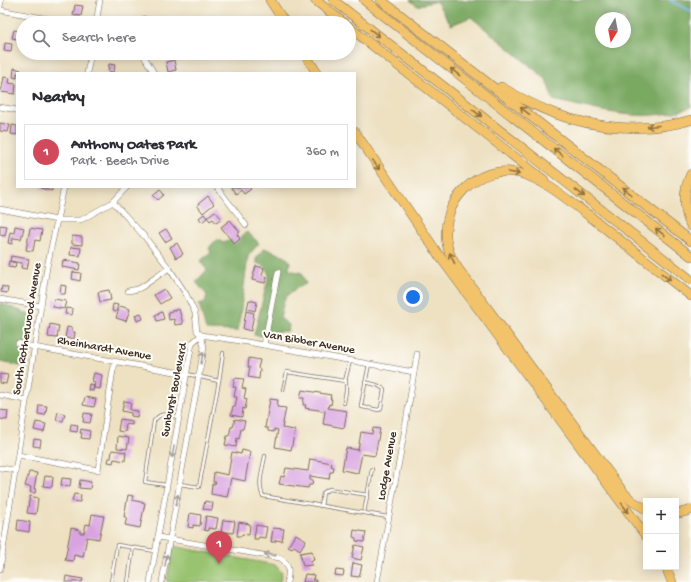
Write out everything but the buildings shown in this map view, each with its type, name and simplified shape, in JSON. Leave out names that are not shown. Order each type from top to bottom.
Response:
[{"type":"highway","points":[[270,0],[280,16]]},
{"type":"highway","points":[[315,0],[335,16]]},
{"type":"highway","points":[[333,0],[353,16]]},
{"type":"highway","points":[[364,0],[691,256]]},
{"type":"highway","points":[[381,0],[691,241]]},
{"type":"highway","points":[[356,18],[691,280]]},
{"type":"highway","points":[[356,33],[691,296]]},
{"type":"highway","points":[[309,60],[316,72]]},
{"type":"highway","points":[[472,70],[530,103],[554,113],[583,122],[600,125],[631,127],[667,125],[691,120]]},
{"type":"highway","points":[[356,133],[438,254],[645,534]]},
{"type":"highway","points":[[592,218],[531,177],[514,172],[494,173],[476,180],[457,198],[448,215],[446,223],[447,244],[452,258],[462,274],[622,492],[632,501],[643,507]]},
{"type":"highway","points":[[691,174],[687,185],[685,198],[687,216],[691,226]]},
{"type":"highway","points":[[679,513],[691,510]]},
{"type":"highway","points":[[667,570],[672,582]]},
{"type":"street","points":[[0,7],[1,0]]},
{"type":"street","points":[[97,16],[100,0]]},
{"type":"street","points":[[0,10],[32,16]]},
{"type":"street","points":[[87,72],[90,60]]},
{"type":"street","points":[[146,60],[153,72]]},
{"type":"street","points":[[0,107],[16,110]]},
{"type":"street","name":"South Rotherwood Avenue","points":[[0,569],[1,551],[18,455],[34,347],[64,188]]},
{"type":"street","points":[[0,209],[57,220],[81,220],[113,202],[126,188]]},
{"type":"street","points":[[218,188],[246,225]]},
{"type":"street","points":[[113,202],[132,222],[169,268],[192,306],[195,313],[197,331],[201,335]]},
{"type":"street","points":[[128,291],[142,287],[169,268]]},
{"type":"street","points":[[264,345],[278,272]]},
{"type":"street","points":[[0,298],[41,306]]},
{"type":"street","name":"Van Bibber Avenue","points":[[201,335],[414,372]]},
{"type":"street","name":"Sunburst Boulevard","points":[[150,582],[192,343],[201,335],[204,347],[162,582]]},
{"type":"street","name":"Rheinhardt Avenue","points":[[18,343],[186,374]]},
{"type":"street","name":"Lodge Avenue","points":[[377,582],[417,354]]},
{"type":"street","points":[[18,455],[98,470],[113,370],[116,362]]},
{"type":"street","points":[[0,396],[26,400]]},
{"type":"street","points":[[0,468],[15,470]]},
{"type":"street","points":[[158,536],[280,558],[286,562],[289,568],[287,582]]},
{"type":"lane","points":[[180,484],[199,487],[223,353]]},
{"type":"lane","points":[[344,403],[350,360]]},
{"type":"lane","points":[[366,382],[384,389],[380,410],[362,407],[361,405],[369,364]]},
{"type":"lane","points":[[283,390],[287,372],[346,380]]},
{"type":"lane","points":[[186,374],[199,378],[219,381]]},
{"type":"lane","points":[[167,485],[145,482],[154,422],[158,416],[163,414],[179,417]]},
{"type":"lane","points":[[265,456],[260,483],[260,491],[263,496],[389,517]]},
{"type":"lane","points":[[364,513],[372,469]]},
{"type":"lane","points":[[321,506],[324,493],[328,489],[368,495]]},
{"type":"lane","points":[[111,582],[117,545],[155,551]]},
{"type":"lane","points":[[128,582],[133,547]]},
{"type":"green space","points":[[410,0],[691,0],[691,107],[656,115],[639,115],[622,114],[553,100],[546,79],[471,17],[451,25],[436,1],[417,6]]},
{"type":"green space","points":[[247,232],[259,243],[248,256],[238,331],[206,330],[199,304],[205,302],[207,295],[196,282],[207,270],[200,261],[211,253],[209,248],[217,239],[223,243],[231,240],[236,241]]},
{"type":"green space","points":[[264,248],[284,256],[290,261],[289,270],[302,273],[306,284],[291,292],[286,296],[284,301],[280,318],[289,325],[288,331],[274,332],[270,337],[254,335],[269,275],[265,266],[257,263],[256,259]]},
{"type":"green space","points":[[0,303],[34,316],[27,367],[0,362]]},
{"type":"green space","points":[[173,546],[275,565],[282,573],[280,582],[167,582]]},
{"type":"waterway","points":[[670,0],[691,11]]},
{"type":"place","name":"Anthony Oates Park","points":[[219,564]]}]
